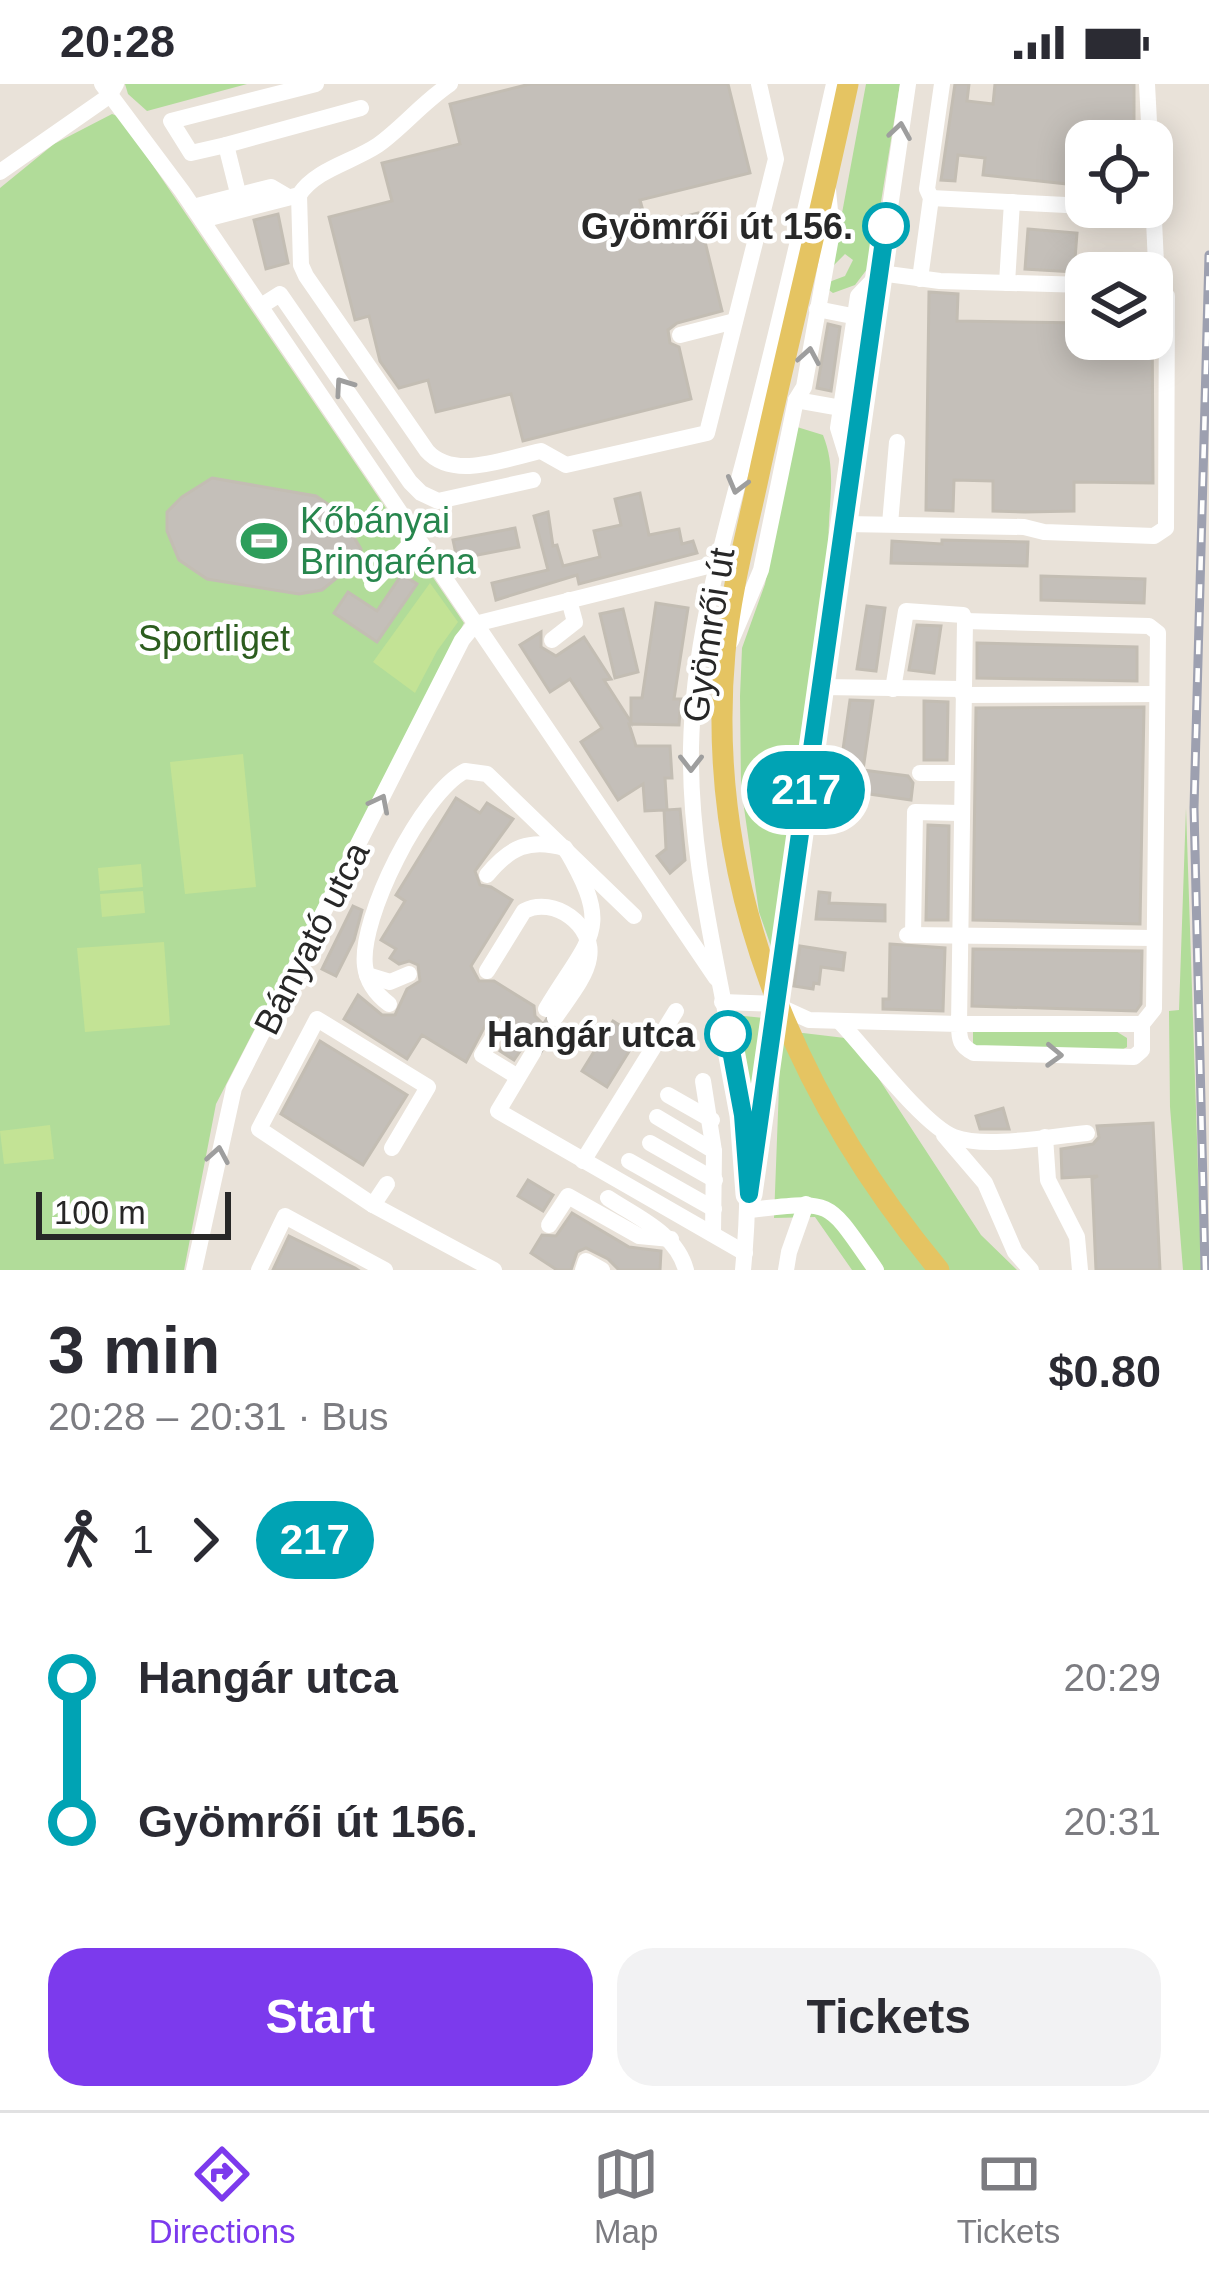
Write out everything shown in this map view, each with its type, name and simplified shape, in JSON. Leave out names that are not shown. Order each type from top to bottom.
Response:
[{"type":"main road","points":[[848,84],[737,563],[722,701],[729,822],[756,950],[793,1043],[859,1165],[939,1270]]},
{"type":"street","points":[[316,84],[171,122],[191,154],[361,108]]},
{"type":"street","points":[[293,196],[307,183],[380,144],[420,104],[450,84]]},
{"type":"street","points":[[293,196],[306,276],[427,451],[447,466],[541,451],[566,465],[707,433],[776,159],[759,84]]},
{"type":"street","name":"Gyömrői út","points":[[744,1262],[748,1202],[743,1115],[693,821],[695,672],[716,564],[834,84]]},
{"type":"street","name":"Gyömrői út","points":[[748,1202],[908,84]]},
{"type":"street","points":[[920,279],[942,84]]},
{"type":"street","points":[[1147,84],[1149,120]]},
{"type":"street","points":[[0,172],[109,88],[718,982]]},
{"type":"street","points":[[226,145],[240,202]]},
{"type":"street","points":[[725,652],[761,570],[796,400],[804,387],[832,232],[827,181]]},
{"type":"street","points":[[197,213],[240,202],[271,187],[293,196]]},
{"type":"street","points":[[931,198],[1065,205]]},
{"type":"street","points":[[1007,283],[1012,202]]},
{"type":"street","points":[[788,343],[796,250]]},
{"type":"street","points":[[852,474],[838,428],[858,296],[880,273],[1065,284]]},
{"type":"street","points":[[260,306],[280,294],[421,493],[438,501],[533,480]]},
{"type":"street","points":[[818,309],[857,317]]},
{"type":"street","points":[[680,335],[735,321]]},
{"type":"street","points":[[845,524],[1160,533],[1166,527],[1167,360]]},
{"type":"street","points":[[796,400],[841,408]]},
{"type":"street","points":[[890,524],[897,442]]},
{"type":"street","points":[[390,496],[410,482]]},
{"type":"street","points":[[371,584],[416,536]]},
{"type":"street","points":[[475,624],[716,564]]},
{"type":"street","points":[[552,640],[575,622],[568,600]]},
{"type":"street","points":[[893,688],[906,611],[963,615],[960,1043],[974,1053],[1134,1058],[1142,1050],[1142,1024],[1154,1009],[1158,633],[1149,626],[965,620]]},
{"type":"street","name":"Bányató utca","points":[[194,1270],[234,1088],[462,640],[475,624]]},
{"type":"street","points":[[820,687],[1156,694]]},
{"type":"street","points":[[389,1004],[367,975],[367,943],[384,880],[437,792],[456,776],[475,770],[487,774],[634,916]]},
{"type":"street","points":[[920,773],[960,773]]},
{"type":"street","points":[[960,813],[915,812],[910,935],[1154,938]]},
{"type":"street","points":[[487,874],[517,846],[565,848]]},
{"type":"street","points":[[550,1014],[595,917],[592,896],[565,848]]},
{"type":"street","points":[[669,914],[690,911],[702,894]]},
{"type":"street","points":[[487,970],[517,918],[531,907],[547,904],[563,910],[588,940]]},
{"type":"street","points":[[367,975],[390,982],[409,974]]},
{"type":"street","points":[[722,1002],[773,1004],[795,1016],[840,1022],[1142,1024]]},
{"type":"street","points":[[583,1161],[676,1011]]},
{"type":"street","points":[[392,1148],[428,1087],[317,1019],[259,1129],[373,1205],[494,1270]]},
{"type":"street","points":[[840,1022],[986,1183],[1015,1252],[1031,1270]]},
{"type":"street","points":[[498,1029],[482,1055],[518,1076]]},
{"type":"street","points":[[534,1051],[497,1111],[713,1234],[744,1262]]},
{"type":"street","points":[[703,1081],[712,1120],[713,1234]]},
{"type":"street","points":[[668,1096],[712,1120]]},
{"type":"street","points":[[657,1117],[714,1151]]},
{"type":"street","points":[[939,1130],[979,1141],[1087,1133]]},
{"type":"street","points":[[1045,1137],[1048,1180],[1077,1237],[1080,1270]]},
{"type":"street","points":[[650,1144],[715,1180]]},
{"type":"street","points":[[629,1160],[714,1209]]},
{"type":"street","points":[[373,1205],[387,1184]]},
{"type":"street","points":[[549,1225],[568,1196],[639,1236],[670,1239]]},
{"type":"street","points":[[608,1198],[670,1239],[686,1270]]},
{"type":"street","points":[[748,1202],[806,1204],[831,1211],[876,1270]]},
{"type":"street","points":[[786,1270],[806,1204]]},
{"type":"street","points":[[259,1270],[285,1216],[385,1270]]},
{"type":"street","points":[[583,1270],[586,1261],[602,1270]]},
{"type":"green space","points":[[125,84],[247,84],[147,111],[128,94]]},
{"type":"green space","points":[[866,84],[900,84],[871,264],[855,285],[833,293],[826,288],[829,282],[845,276],[853,260],[845,254],[832,267]]},
{"type":"green space","name":"Sportliget","points":[[112,114],[120,117],[464,623],[216,1104],[184,1270],[0,1270],[0,188],[54,144]]},
{"type":"green space","points":[[797,427],[823,435],[828,451],[830,558],[774,955],[759,912],[741,787],[742,648],[765,584]]},
{"type":"green space","points":[[430,583],[458,622],[415,693],[373,662]]},
{"type":"green space","points":[[243,754],[256,887],[185,894],[170,762]]},
{"type":"green space","points":[[1186,808],[1201,1270],[1183,1270],[1170,1107],[1169,1011],[1179,1010]]},
{"type":"green space","points":[[141,864],[143,887],[100,891],[98,868]]},
{"type":"green space","points":[[143,891],[145,913],[102,917],[100,894]]},
{"type":"green space","points":[[164,942],[170,1025],[85,1032],[77,948]]},
{"type":"green space","points":[[734,1015],[764,1018],[750,1110]]},
{"type":"green space","points":[[973,1030],[1114,1030],[1127,1038],[1127,1047],[1118,1052],[973,1049]]},
{"type":"green space","points":[[781,1034],[845,1038],[864,1056],[981,1235],[1017,1270],[852,1270],[815,1217],[774,1218]]},
{"type":"green space","points":[[50,1125],[54,1159],[4,1164],[0,1131]]},
{"type":"building","points":[[530,84],[728,84],[750,173],[640,200],[647,226],[698,213],[722,311],[677,323],[668,330],[670,343],[679,347],[691,399],[523,441],[511,394],[436,412],[428,380],[399,388],[380,361],[369,316],[355,320],[329,217],[392,201],[382,163],[460,144],[450,104]]},
{"type":"building","points":[[955,84],[969,84],[967,101],[993,104],[995,84],[1134,84],[1134,120],[1065,120],[1065,184],[983,175],[985,158],[958,155],[955,181],[941,180]]},
{"type":"building","points":[[278,214],[288,263],[266,269],[254,220]]},
{"type":"building","points":[[1028,229],[1077,233],[1076,252],[1065,252],[1065,271],[1025,269]]},
{"type":"building","points":[[929,292],[958,294],[957,321],[1065,323],[1065,360],[1152,360],[1153,483],[1074,482],[1074,511],[1025,512],[993,511],[993,481],[954,480],[953,511],[926,510]]},
{"type":"building","points":[[828,324],[840,327],[831,391],[817,388]]},
{"type":"building","name":"Kőbányai Bringaréna","points":[[212,478],[316,496],[339,512],[361,549],[360,559],[322,590],[299,594],[207,579],[179,560],[167,531],[167,512]]},
{"type":"building","points":[[640,493],[649,535],[679,529],[682,544],[693,541],[697,553],[579,584],[577,575],[496,600],[492,583],[548,570],[534,516],[548,512],[553,546],[557,545],[563,566],[600,557],[594,531],[621,525],[615,499]]},
{"type":"building","points":[[515,528],[519,547],[457,559],[453,540]]},
{"type":"building","points":[[942,540],[1028,542],[1027,566],[891,563],[892,541],[942,544]]},
{"type":"building","points":[[402,574],[417,584],[377,642],[334,613],[348,592],[377,611]]},
{"type":"building","points":[[1041,576],[1145,579],[1144,603],[1041,600]]},
{"type":"building","points":[[656,603],[688,608],[674,699],[681,699],[679,725],[629,724],[636,746],[670,746],[667,810],[680,809],[685,860],[670,873],[657,856],[666,849],[664,810],[645,811],[643,784],[618,800],[581,742],[602,728],[570,679],[550,692],[520,645],[541,632],[541,647],[556,656],[584,637],[631,722],[631,698],[642,698]]},
{"type":"building","points":[[867,606],[885,608],[876,671],[857,669]]},
{"type":"building","points":[[623,609],[638,672],[615,678],[600,614]]},
{"type":"building","points":[[917,625],[941,626],[934,673],[909,670]]},
{"type":"building","points":[[977,643],[1137,647],[1137,681],[977,678]]},
{"type":"building","points":[[850,700],[873,701],[863,770],[908,776],[913,783],[911,800],[862,793],[861,802],[836,799]]},
{"type":"building","points":[[924,701],[948,702],[947,760],[924,760]]},
{"type":"building","points":[[1144,707],[1140,924],[973,920],[976,708]]},
{"type":"building","points":[[456,798],[480,813],[487,803],[513,819],[475,871],[480,885],[512,900],[471,966],[479,981],[494,981],[534,1006],[535,1016],[547,1028],[557,1030],[546,1048],[539,1040],[527,1041],[514,1060],[500,1051],[511,1028],[500,1016],[487,1022],[466,1062],[422,1035],[407,1059],[344,1019],[358,995],[382,1015],[395,1015],[407,989],[420,981],[418,965],[399,964],[390,958],[396,949],[381,940],[405,901],[396,895]]},
{"type":"building","points":[[928,825],[949,826],[948,920],[926,920]]},
{"type":"building","points":[[819,892],[830,893],[829,903],[885,905],[885,921],[816,919]]},
{"type":"building","points":[[353,906],[362,910],[336,976],[322,969]]},
{"type":"building","points":[[890,944],[945,948],[943,1011],[883,1009],[883,999],[889,999]]},
{"type":"building","points":[[800,946],[845,953],[843,970],[821,967],[819,984],[814,983],[813,989],[794,986]]},
{"type":"building","points":[[973,949],[1142,951],[1141,1004],[1136,1011],[972,1006]]},
{"type":"building","points":[[613,1021],[638,1037],[607,1087],[582,1071]]},
{"type":"building","points":[[320,1041],[407,1095],[363,1165],[281,1114]]},
{"type":"building","points":[[1003,1108],[1009,1129],[980,1129],[976,1116]]},
{"type":"building","points":[[1153,1123],[1160,1270],[1096,1270],[1092,1179],[1098,1176],[1062,1178],[1061,1149],[1093,1144],[1099,1137],[1097,1126]]},
{"type":"building","points":[[528,1180],[553,1195],[543,1211],[518,1196]]},
{"type":"building","points":[[572,1213],[629,1247],[661,1251],[660,1270],[619,1270],[586,1248],[577,1252],[571,1270],[557,1270],[531,1253],[542,1235],[556,1236]]},
{"type":"building","points":[[289,1236],[355,1268],[358,1270],[273,1270]]},
{"type":"tunnel","points":[[534,1051],[555,1018]]},
{"type":"railway","points":[[1205,1270],[1194,808],[1209,255]]},
{"type":"bus line","name":"217","points":[[728,1034],[743,1115],[749,1194],[886,226]]},
{"type":"place","name":"Gyömrői út 156.","points":[[886,226]]},
{"type":"place","name":"Kőbányai Bringaréna","points":[[264,541]]},
{"type":"place","name":"Hangár utca","points":[[728,1034]]}]
